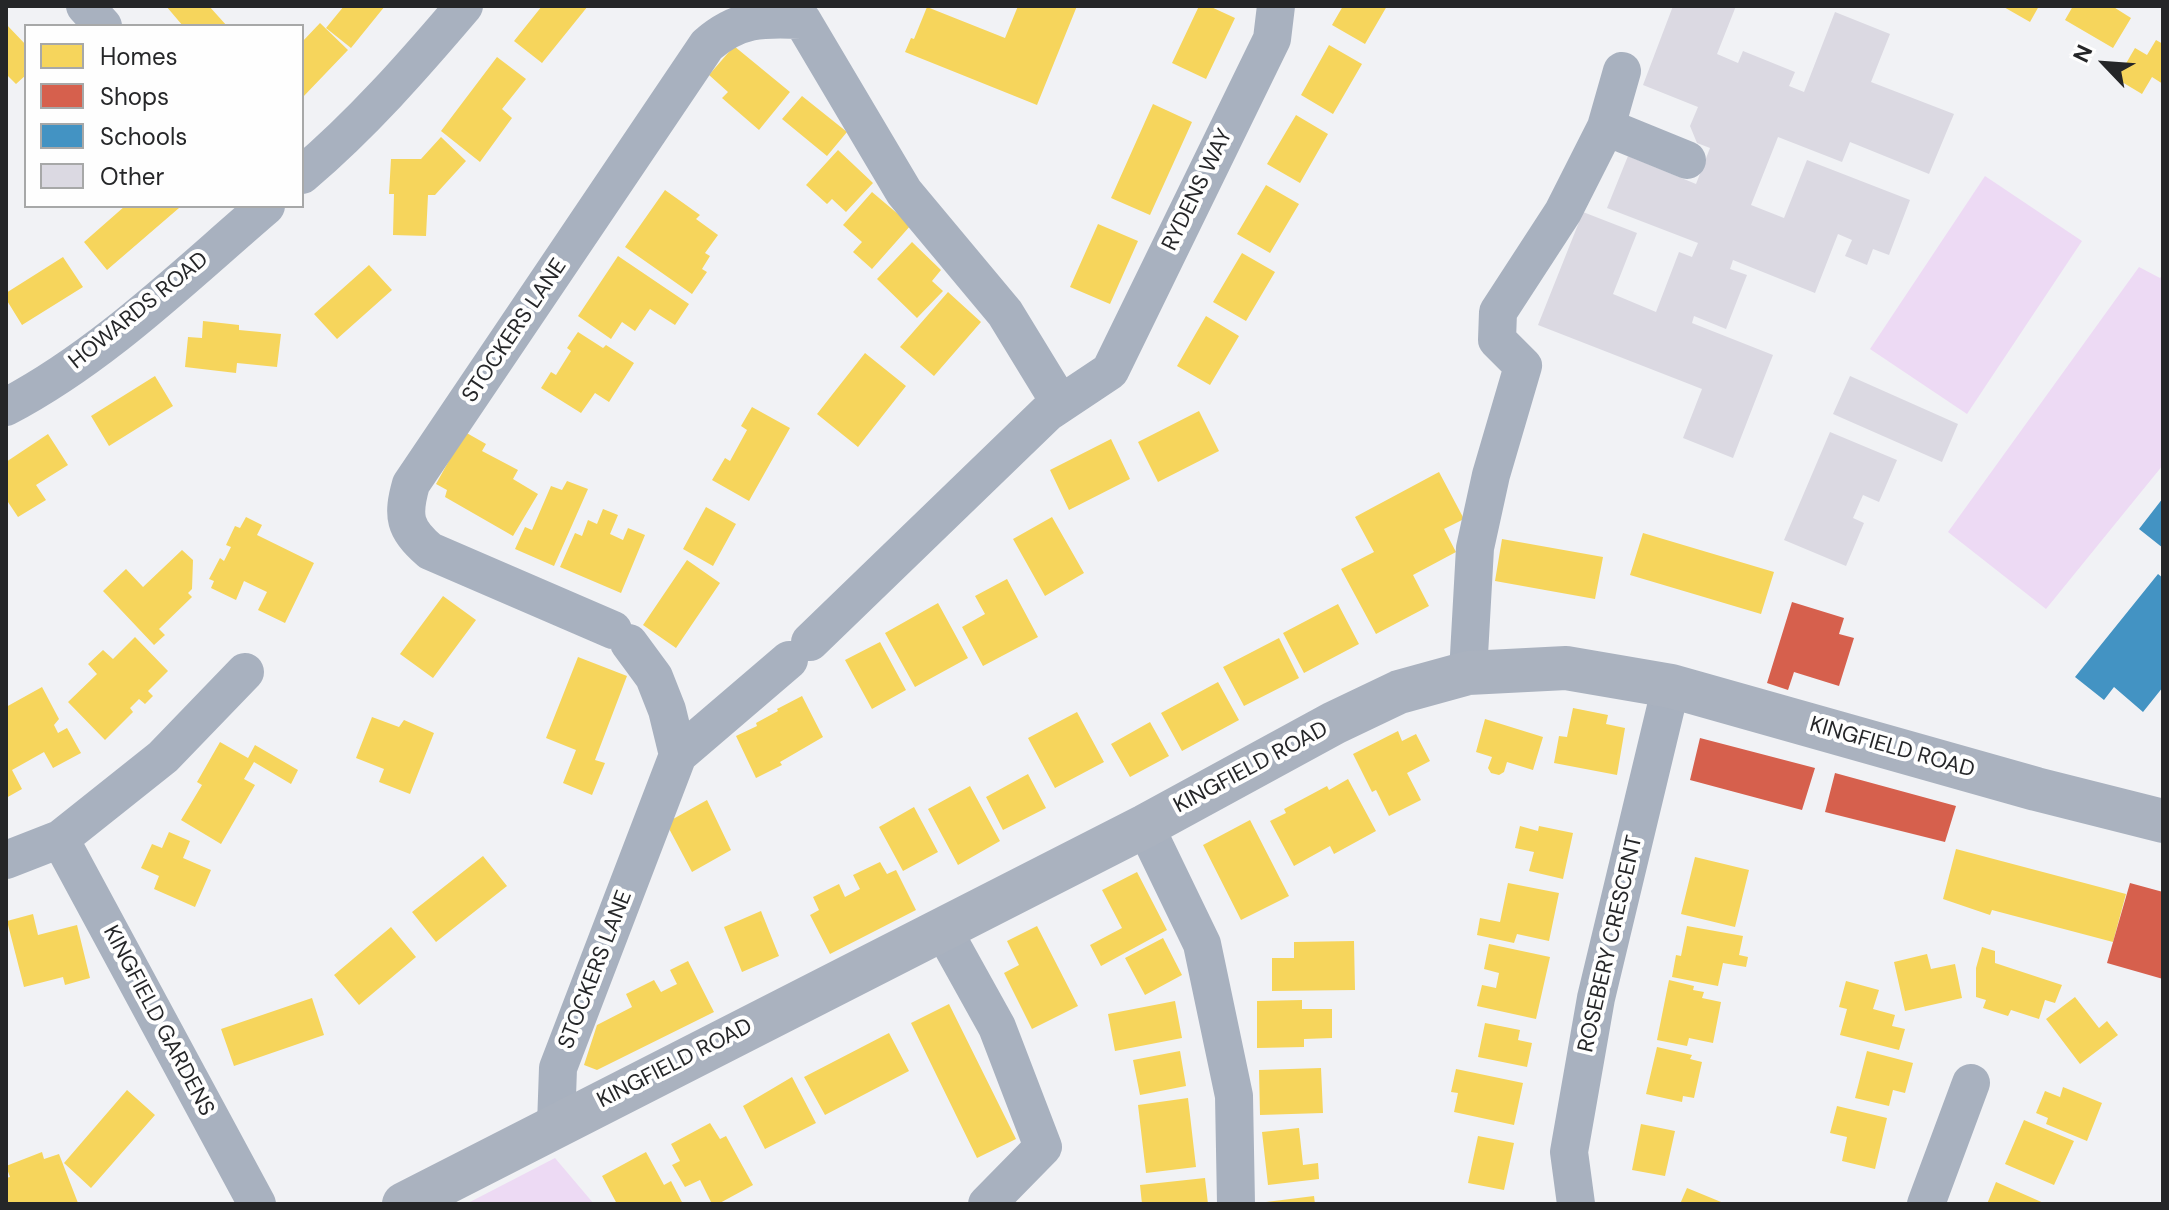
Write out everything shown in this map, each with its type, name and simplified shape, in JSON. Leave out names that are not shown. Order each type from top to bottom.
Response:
[{"type":"main road","name":"KINGFIELD ROAD","points":[[404,1204],[1145,826],[1347,717],[1399,692],[1468,673],[1566,668],[1671,686],[2036,789],[2163,821]]},
{"type":"street","points":[[85,6],[101,24]]},
{"type":"street","points":[[304,173],[346,138],[394,88],[464,6]]},
{"type":"street","name":"RYDENS WAY","points":[[1060,403],[1110,371],[1272,39],[1276,6]]},
{"type":"street","points":[[678,755],[800,651],[1060,403],[1005,313],[904,192],[805,13]]},
{"type":"street","name":"STOCKERS LANE","points":[[556,1125],[558,1068],[678,755],[667,710],[654,677],[621,637],[430,551],[416,540],[407,524],[405,508],[411,484],[707,45],[723,31],[745,21],[805,13]]},
{"type":"street","points":[[1468,673],[1475,548],[1491,475],[1523,366],[1497,340],[1498,312],[1563,212],[1606,127],[1622,71]]},
{"type":"street","points":[[1606,127],[1687,160]]},
{"type":"street","name":"HOWARDS ROAD","points":[[6,407],[30,395],[92,352],[264,208]]},
{"type":"street","points":[[6,860],[60,839],[163,757],[245,672]]},
{"type":"street","name":"ROSEBERY CRESCENT","points":[[1576,1204],[1569,1152],[1596,998],[1671,686]]},
{"type":"street","points":[[1145,826],[1202,944],[1234,1096],[1236,1204]]},
{"type":"street","name":"KINGFIELD GARDENS","points":[[60,839],[257,1204]]},
{"type":"street","points":[[942,928],[997,1027],[1043,1147],[987,1204]]},
{"type":"street","points":[[1926,1204],[1971,1083]]},
{"type":"shaded area","points":[[1985,176],[2082,241],[1967,414],[1870,349]]},
{"type":"shaded area","points":[[2139,267],[2160,278],[2163,274],[2163,465],[2046,609],[1948,532]]},
{"type":"shaded area","points":[[555,1158],[594,1204],[466,1204]]},
{"type":"building: Homes","points":[[166,6],[209,6],[225,24],[181,24]]},
{"type":"building: Homes","points":[[344,6],[385,6],[351,48],[326,28]]},
{"type":"building: Homes","points":[[542,6],[588,6],[542,63],[514,41]]},
{"type":"building: Homes","points":[[1018,6],[1077,6],[1037,105],[905,52],[927,7],[1005,38]]},
{"type":"building: Homes","points":[[1199,6],[1209,6],[1235,18],[1206,79],[1172,63]]},
{"type":"building: Homes","points":[[1343,6],[1387,6],[1365,44],[1332,25]]},
{"type":"building: Homes","points":[[2002,6],[2039,6],[2030,22]]},
{"type":"building: Homes","points":[[2073,6],[2112,6],[2131,18],[2113,48],[2065,20]]},
{"type":"building: Homes","points":[[320,23],[348,50],[304,96],[304,40]]},
{"type":"building: Homes","points":[[6,24],[24,43],[24,77],[16,84],[6,74]]},
{"type":"building: Homes","points":[[2156,40],[2163,44],[2163,84],[2152,77],[2142,94],[2117,79],[2135,48],[2147,55]]},
{"type":"building: Homes","points":[[1329,45],[1362,64],[1333,114],[1301,95]]},
{"type":"building: Homes","points":[[734,46],[790,92],[759,130],[722,98],[728,92],[709,75]]},
{"type":"building: Homes","points":[[497,57],[526,79],[502,109],[512,118],[480,162],[441,131]]},
{"type":"building: Homes","points":[[802,96],[847,132],[827,156],[782,119]]},
{"type":"building: Homes","points":[[1153,104],[1192,122],[1150,215],[1111,198]]},
{"type":"building: Homes","points":[[1296,115],[1328,134],[1300,183],[1267,164]]},
{"type":"building: Homes","points":[[441,137],[466,161],[435,195],[428,195],[426,236],[393,235],[394,194],[389,194],[391,159],[421,159]]},
{"type":"building: Homes","points":[[838,150],[873,183],[846,212],[832,199],[827,204],[806,185]]},
{"type":"building: Homes","points":[[1266,185],[1299,204],[1270,253],[1237,234]]},
{"type":"building: Homes","points":[[665,190],[700,215],[696,219],[718,235],[705,253],[710,256],[702,269],[707,272],[692,294],[625,247]]},
{"type":"building: Homes","points":[[872,192],[911,225],[872,269],[853,252],[862,242],[843,225]]},
{"type":"building: Homes","points":[[123,208],[179,208],[107,270],[84,242]]},
{"type":"building: Homes","points":[[1098,224],[1138,241],[1110,304],[1070,287]]},
{"type":"building: Homes","points":[[912,242],[941,270],[932,281],[943,291],[917,318],[877,279]]},
{"type":"building: Homes","points":[[1242,253],[1275,272],[1246,321],[1213,302]]},
{"type":"building: Homes","points":[[618,256],[689,304],[675,325],[650,309],[635,331],[622,322],[611,339],[578,316]]},
{"type":"building: Homes","points":[[63,257],[83,287],[22,325],[6,299],[6,293]]},
{"type":"building: Homes","points":[[369,265],[392,290],[337,339],[314,314]]},
{"type":"building: Homes","points":[[948,292],[981,322],[934,376],[900,347]]},
{"type":"building: Homes","points":[[1206,316],[1239,336],[1210,385],[1177,366]]},
{"type":"building: Homes","points":[[203,321],[239,325],[239,330],[281,334],[277,367],[237,363],[236,373],[185,367],[188,337],[202,338]]},
{"type":"building: Homes","points":[[578,332],[634,363],[609,402],[595,393],[581,413],[541,388],[551,372],[556,375],[571,351],[567,348]]},
{"type":"building: Homes","points":[[865,353],[906,386],[858,447],[817,414]]},
{"type":"building: Homes","points":[[155,376],[173,406],[109,446],[91,416]]},
{"type":"building: Homes","points":[[752,407],[790,428],[749,501],[712,480],[725,458],[730,461],[747,430],[741,426]]},
{"type":"building: Homes","points":[[1199,411],[1219,451],[1158,482],[1138,442]]},
{"type":"building: Homes","points":[[465,432],[486,444],[482,451],[518,470],[513,479],[538,494],[513,536],[445,497],[447,490],[436,484]]},
{"type":"building: Homes","points":[[48,434],[68,465],[36,485],[46,500],[18,517],[6,499],[6,462]]},
{"type":"building: Homes","points":[[1111,439],[1130,479],[1069,510],[1050,470]]},
{"type":"building: Homes","points":[[1439,472],[1464,519],[1444,529],[1456,552],[1413,575],[1429,606],[1376,634],[1341,569],[1374,552],[1355,517]]},
{"type":"building: Homes","points":[[567,481],[588,489],[554,566],[515,549],[525,527],[532,530],[551,486],[562,490]]},
{"type":"building: Homes","points":[[706,507],[736,524],[713,566],[683,549]]},
{"type":"building: Homes","points":[[603,509],[618,515],[610,534],[623,540],[628,528],[645,535],[621,593],[560,567],[575,533],[582,536],[588,520],[597,524]]},
{"type":"building: Homes","points":[[246,517],[262,525],[257,535],[314,563],[285,623],[258,610],[267,592],[244,581],[236,600],[211,588],[214,581],[209,579],[220,558],[224,561],[231,547],[226,545],[235,526],[240,528]]},
{"type":"building: Homes","points":[[1052,517],[1084,573],[1045,596],[1013,539]]},
{"type":"building: Homes","points":[[1643,533],[1774,572],[1761,614],[1630,575]]},
{"type":"building: Homes","points":[[1502,539],[1603,557],[1595,599],[1495,581]]},
{"type":"building: Homes","points":[[182,550],[193,560],[192,589],[188,593],[192,597],[159,629],[165,635],[154,645],[103,591],[126,569],[143,587]]},
{"type":"building: Homes","points":[[687,560],[720,583],[676,648],[643,625]]},
{"type":"building: Homes","points":[[1007,579],[1038,637],[983,666],[962,627],[985,614],[975,596]]},
{"type":"building: Homes","points":[[443,596],[476,620],[433,678],[400,654]]},
{"type":"building: Homes","points":[[938,603],[968,658],[915,687],[885,633]]},
{"type":"building: Homes","points":[[1338,604],[1359,644],[1304,673],[1283,633]]},
{"type":"building: Homes","points":[[135,637],[168,671],[148,691],[153,696],[145,704],[139,699],[130,708],[133,712],[105,740],[68,702],[97,674],[88,664],[103,650],[113,659]]},
{"type":"building: Homes","points":[[1279,638],[1299,678],[1244,706],[1223,667]]},
{"type":"building: Homes","points":[[880,642],[906,690],[872,709],[845,660]]},
{"type":"building: Homes","points":[[578,657],[627,676],[595,760],[605,763],[592,795],[563,783],[576,750],[546,738]]},
{"type":"building: Homes","points":[[1218,682],[1239,720],[1182,751],[1161,713]]},
{"type":"building: Homes","points":[[42,687],[59,719],[54,725],[58,733],[67,728],[81,753],[53,768],[44,752],[12,770],[22,789],[6,798],[6,707]]},
{"type":"building: Homes","points":[[802,696],[823,737],[780,762],[782,765],[756,778],[736,736]]},
{"type":"building: Homes","points":[[1573,708],[1608,715],[1606,724],[1625,728],[1617,775],[1554,763],[1559,736],[1567,737]]},
{"type":"building: Homes","points":[[1077,712],[1104,762],[1055,788],[1028,738]]},
{"type":"building: Homes","points":[[372,717],[399,727],[404,720],[434,733],[410,794],[379,782],[384,769],[356,758]]},
{"type":"building: Homes","points":[[1485,719],[1543,737],[1533,770],[1507,762],[1504,772],[1499,775],[1491,773],[1488,768],[1492,757],[1476,752]]},
{"type":"building: Homes","points":[[1150,722],[1169,756],[1130,777],[1111,744]]},
{"type":"building: Homes","points":[[1398,731],[1402,741],[1416,734],[1430,761],[1407,773],[1421,800],[1389,816],[1376,790],[1372,792],[1353,754]]},
{"type":"building: Homes","points":[[220,742],[248,758],[255,745],[298,770],[291,784],[254,762],[244,779],[255,785],[221,844],[181,820],[202,785],[197,782]]},
{"type":"building: Homes","points":[[1028,774],[1046,808],[1003,830],[986,797]]},
{"type":"building: Homes","points":[[1348,779],[1376,831],[1334,854],[1330,846],[1294,866],[1270,821],[1286,813],[1284,809],[1327,786],[1329,790]]},
{"type":"building: Homes","points":[[970,786],[1000,841],[958,865],[928,809]]},
{"type":"building: Homes","points":[[707,800],[731,850],[692,872],[666,823]]},
{"type":"building: Homes","points":[[914,807],[938,852],[903,871],[879,827]]},
{"type":"building: Homes","points":[[1250,820],[1289,896],[1241,920],[1203,845]]},
{"type":"building: Homes","points":[[1520,826],[1538,831],[1539,826],[1573,833],[1563,879],[1529,871],[1534,852],[1515,848]]},
{"type":"building: Homes","points":[[169,832],[190,841],[183,858],[211,870],[195,907],[154,889],[159,876],[141,868],[152,844],[162,848]]},
{"type":"building: Homes","points":[[1956,849],[2126,894],[2113,942],[1992,910],[1990,915],[1943,899]]},
{"type":"building: Homes","points":[[483,856],[507,886],[436,942],[412,912]]},
{"type":"building: Homes","points":[[1695,857],[1749,870],[1735,927],[1681,914]]},
{"type":"building: Homes","points":[[880,862],[887,874],[896,870],[916,910],[830,954],[810,915],[819,910],[813,897],[839,884],[845,897],[860,889],[853,875]]},
{"type":"building: Homes","points":[[1137,872],[1167,930],[1101,966],[1090,945],[1122,928],[1102,890]]},
{"type":"building: Homes","points":[[1508,883],[1559,893],[1549,941],[1517,934],[1514,943],[1477,935],[1480,918],[1500,922]]},
{"type":"building: Homes","points":[[761,911],[779,956],[742,972],[724,927]]},
{"type":"building: Homes","points":[[33,914],[38,935],[77,925],[90,978],[65,985],[63,977],[24,987],[7,921]]},
{"type":"building: Homes","points":[[1037,926],[1078,1006],[1032,1029],[1004,973],[1019,965],[1007,941]]},
{"type":"building: Homes","points":[[1687,926],[1743,936],[1739,955],[1748,957],[1746,967],[1723,963],[1718,986],[1672,977],[1676,955],[1681,956]]},
{"type":"building: Homes","points":[[391,927],[416,957],[359,1005],[334,975]]},
{"type":"building: Homes","points":[[1163,938],[1182,975],[1145,995],[1125,958]]},
{"type":"building: Homes","points":[[1354,941],[1355,990],[1272,991],[1272,958],[1294,958],[1294,942]]},
{"type":"building: Homes","points":[[1489,944],[1550,957],[1536,1019],[1477,1006],[1482,985],[1496,988],[1499,973],[1484,969]]},
{"type":"building: Homes","points":[[1982,947],[1995,951],[1995,963],[2062,985],[2055,1003],[2045,1000],[2039,1019],[2011,1010],[2008,1016],[1983,1008],[1986,1000],[1976,997],[1976,968]]},
{"type":"building: Homes","points":[[1927,954],[1931,969],[1955,964],[1962,998],[1905,1011],[1894,962]]},
{"type":"building: Homes","points":[[688,961],[714,1012],[597,1070],[584,1065],[597,1025],[632,1007],[626,994],[654,980],[661,992],[677,984],[670,970]]},
{"type":"building: Homes","points":[[1669,980],[1694,986],[1693,990],[1704,992],[1702,998],[1721,1002],[1713,1043],[1689,1038],[1687,1046],[1657,1040]]},
{"type":"building: Homes","points":[[1846,981],[1879,990],[1873,1009],[1895,1015],[1892,1026],[1905,1029],[1899,1050],[1840,1035],[1847,1009],[1839,1007]]},
{"type":"building: Homes","points":[[2075,997],[2099,1028],[2107,1021],[2118,1035],[2080,1064],[2046,1019]]},
{"type":"building: Homes","points":[[312,998],[324,1035],[234,1066],[221,1029]]},
{"type":"building: Homes","points":[[1302,1000],[1302,1009],[1332,1009],[1332,1038],[1304,1039],[1304,1047],[1257,1048],[1257,1001]]},
{"type":"building: Homes","points":[[1175,1001],[1182,1038],[1115,1051],[1108,1014]]},
{"type":"building: Homes","points":[[949,1004],[1016,1139],[977,1158],[911,1023]]},
{"type":"building: Homes","points":[[1485,1023],[1520,1030],[1518,1040],[1532,1043],[1527,1067],[1478,1057]]},
{"type":"building: Homes","points":[[889,1033],[909,1071],[825,1115],[804,1077]]},
{"type":"building: Homes","points":[[1657,1047],[1692,1055],[1690,1059],[1702,1062],[1694,1098],[1683,1096],[1682,1102],[1646,1094]]},
{"type":"building: Homes","points":[[1180,1051],[1186,1086],[1140,1095],[1133,1060]]},
{"type":"building: Homes","points":[[1867,1051],[1913,1063],[1905,1093],[1893,1090],[1889,1106],[1855,1098]]},
{"type":"building: Homes","points":[[1321,1068],[1323,1113],[1260,1115],[1259,1070]]},
{"type":"building: Homes","points":[[1456,1069],[1523,1083],[1514,1125],[1454,1112],[1458,1093],[1451,1092]]},
{"type":"building: Homes","points":[[792,1077],[816,1123],[765,1149],[743,1106]]},
{"type":"building: Homes","points":[[2063,1087],[2102,1103],[2087,1141],[2046,1124],[2048,1118],[2036,1113],[2045,1091],[2060,1097]]},
{"type":"building: Homes","points":[[127,1090],[155,1115],[91,1188],[64,1163]]},
{"type":"building: Homes","points":[[1188,1098],[1196,1167],[1146,1173],[1138,1105]]},
{"type":"building: Homes","points":[[1837,1106],[1887,1118],[1875,1169],[1842,1161],[1847,1137],[1830,1133]]},
{"type":"building: Homes","points":[[2024,1120],[2074,1141],[2054,1185],[2005,1164]]},
{"type":"building: Homes","points":[[710,1123],[720,1139],[726,1136],[753,1185],[718,1204],[712,1204],[700,1180],[685,1187],[672,1165],[680,1161],[671,1144]]},
{"type":"building: Homes","points":[[1641,1124],[1675,1131],[1665,1176],[1632,1170]]},
{"type":"building: Homes","points":[[1299,1128],[1303,1165],[1318,1163],[1319,1179],[1268,1185],[1262,1132]]},
{"type":"building: Homes","points":[[1478,1136],[1514,1143],[1504,1190],[1468,1183]]},
{"type":"building: Homes","points":[[42,1152],[44,1159],[59,1154],[78,1203],[6,1204],[6,1178],[10,1177],[6,1166]]},
{"type":"building: Homes","points":[[646,1152],[664,1185],[671,1181],[683,1204],[617,1204],[602,1176]]},
{"type":"building: Homes","points":[[1205,1178],[1208,1204],[1142,1204],[1140,1185]]},
{"type":"building: Homes","points":[[1996,1182],[2046,1204],[1987,1204]]},
{"type":"building: Homes","points":[[1687,1188],[1726,1204],[1680,1204]]},
{"type":"building: Homes","points":[[1314,1196],[1315,1204],[1266,1204],[1266,1202]]},
{"type":"building: Shops","points":[[1792,602],[1844,618],[1839,634],[1854,638],[1839,686],[1794,672],[1788,690],[1767,683]]},
{"type":"building: Shops","points":[[1700,738],[1815,768],[1802,810],[1690,780]]},
{"type":"building: Shops","points":[[1835,773],[1956,806],[1945,842],[1825,812]]},
{"type":"building: Shops","points":[[2130,883],[2163,892],[2163,979],[2107,963]]},
{"type":"building: Schools","points":[[2163,498],[2163,548],[2139,529]]},
{"type":"building: Schools","points":[[2158,574],[2163,578],[2163,687],[2143,712],[2114,687],[2104,700],[2075,677]]},
{"type":"building: Other","points":[[1673,6],[1736,6],[1717,54],[1738,63],[1743,51],[1795,72],[1789,86],[1804,92],[1835,12],[1890,34],[1871,82],[1954,114],[1929,174],[1850,142],[1842,162],[1778,137],[1751,205],[1784,218],[1807,160],[1910,200],[1889,255],[1873,249],[1867,265],[1845,256],[1852,240],[1838,234],[1815,293],[1733,260],[1730,269],[1747,275],[1726,329],[1694,316],[1692,323],[1773,355],[1733,458],[1683,438],[1702,389],[1538,325],[1583,212],[1637,233],[1613,294],[1656,312],[1679,252],[1692,257],[1698,243],[1607,208],[1628,156],[1696,184],[1710,148],[1697,143],[1690,126],[1698,107],[1643,85]]},
{"type":"building: Other","points":[[1850,376],[1958,424],[1942,462],[1833,414]]},
{"type":"building: Other","points":[[1830,432],[1897,460],[1879,502],[1863,495],[1853,518],[1864,523],[1846,566],[1784,540]]}]
